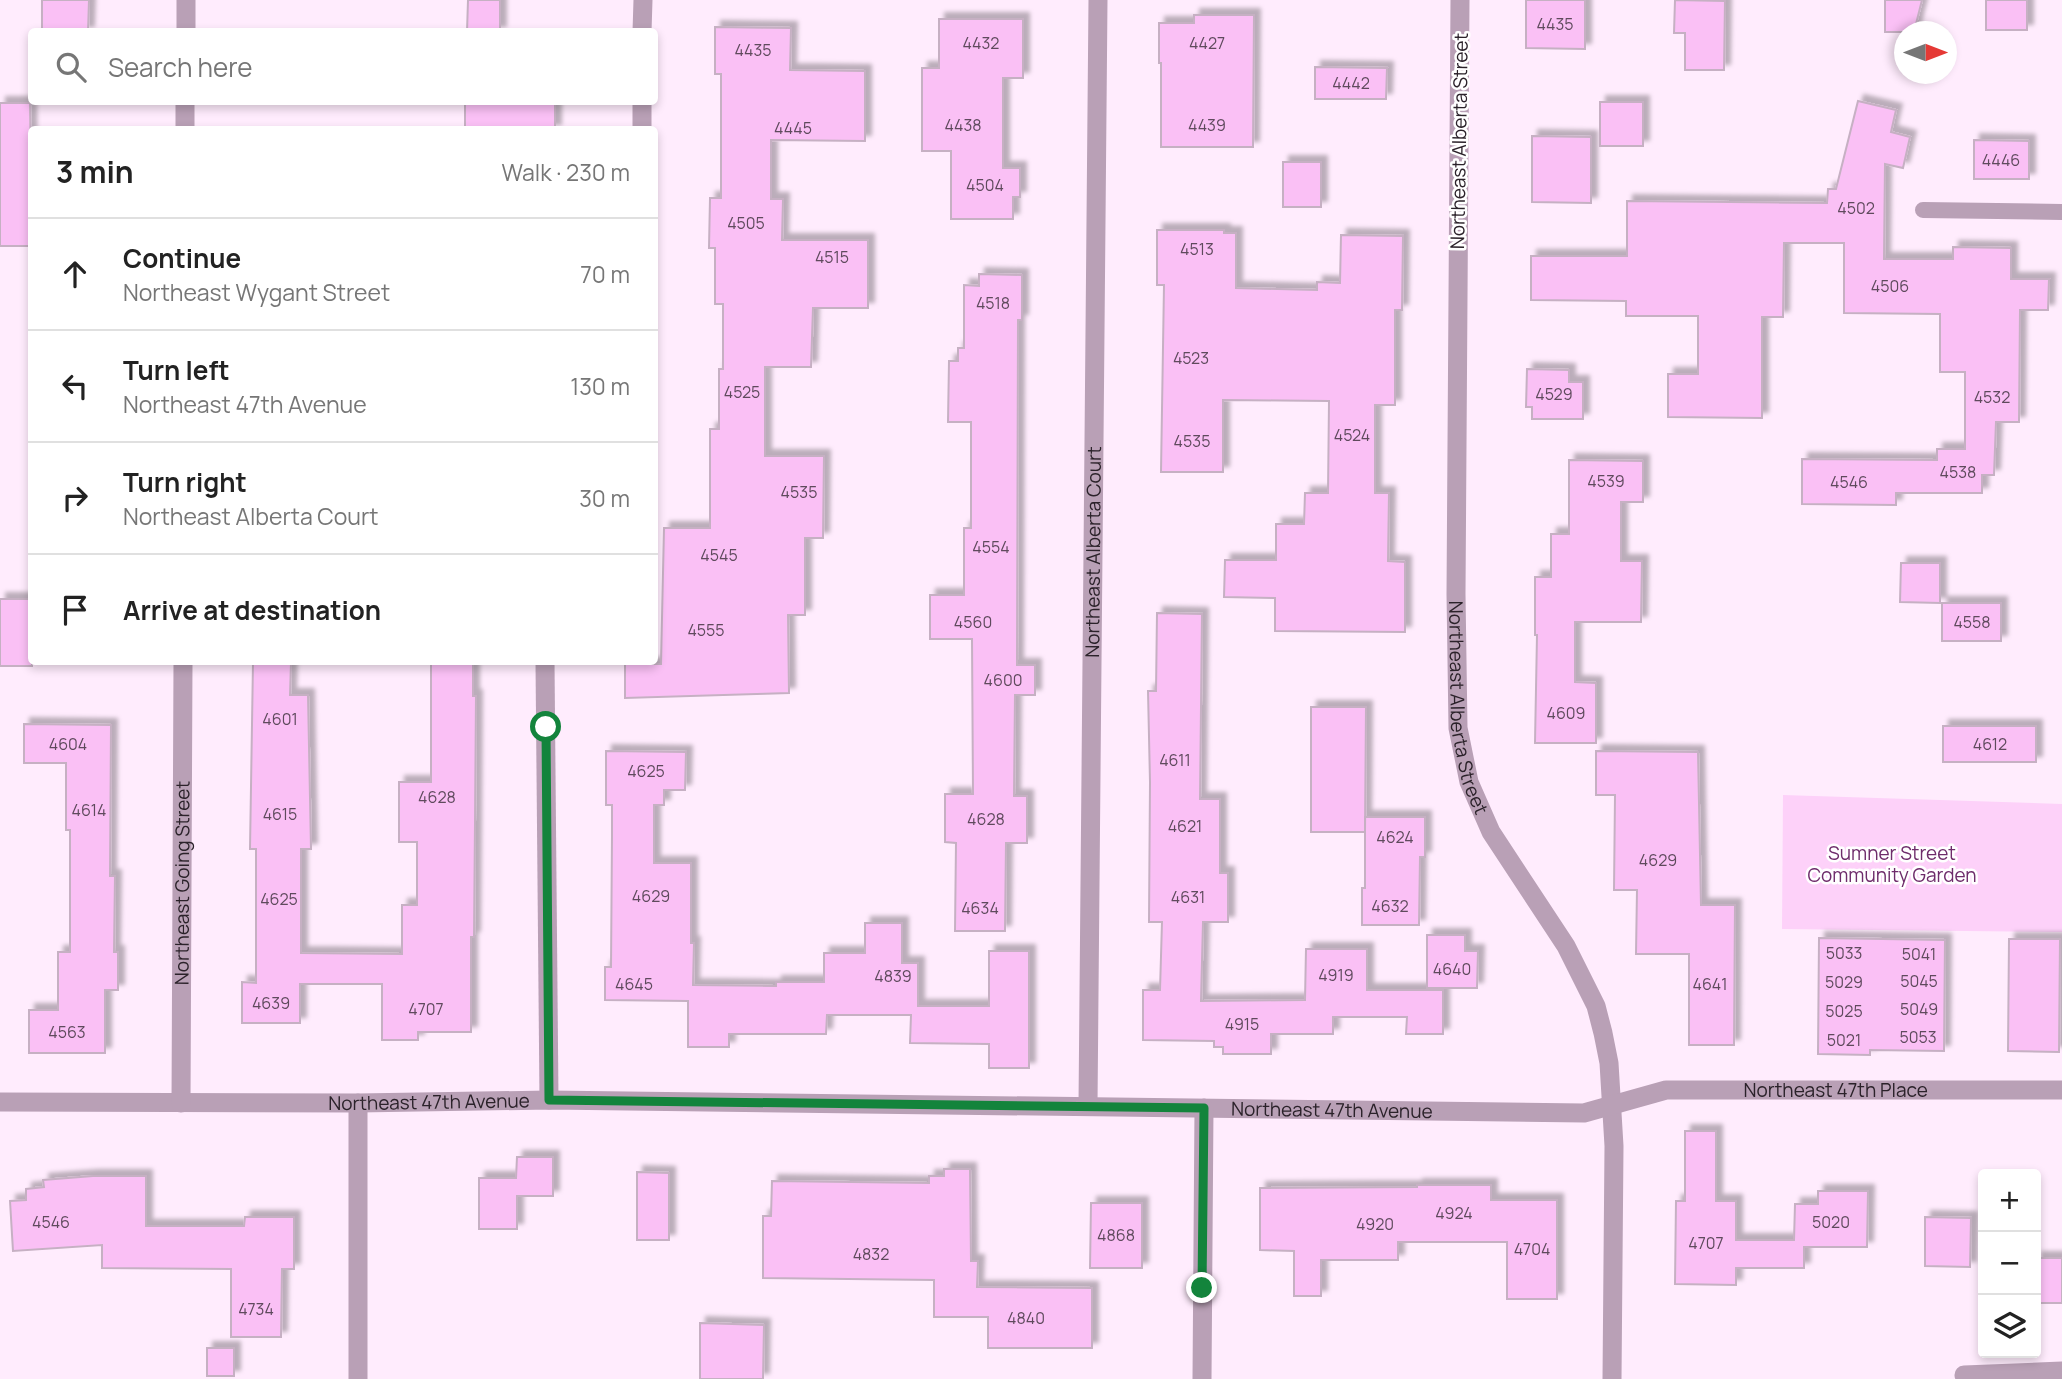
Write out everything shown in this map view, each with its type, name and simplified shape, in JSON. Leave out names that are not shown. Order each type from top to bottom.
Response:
[{"type":"street","points":[[186,0],[186,28]]},
{"type":"street","points":[[642,28],[643,0]]},
{"type":"street","name":"Northeast Alberta Court","points":[[1088,1105],[1098,0]]},
{"type":"street","name":"Northeast Alberta Street","points":[[1461,0],[1455,594],[1458,728],[1469,782],[1491,832],[1566,946],[1596,1006],[1608,1055],[1613,1105],[1612,1379]]},
{"type":"street","points":[[185,126],[186,105]]},
{"type":"street","points":[[642,105],[642,126]]},
{"type":"street","name":"Northeast Going Street","points":[[181,1103],[183,665]]},
{"type":"street","points":[[545,665],[549,1100]]},
{"type":"street","name":"Northeast 47th Place","points":[[1613,1105],[1666,1090],[2062,1090]]},
{"type":"street","name":"Northeast 47th Avenue","points":[[0,1102],[358,1103],[549,1100],[1584,1113],[1613,1105]]},
{"type":"street","points":[[358,1103],[358,1379]]},
{"type":"street","points":[[1202,1379],[1204,1108]]},
{"type":"street","points":[[1964,1375],[2062,1371]]},
{"type":"lane","points":[[1923,210],[2062,212]]},
{"type":"green space","name":"Sumner Street Community Garden","points":[[1783,795],[2062,804],[2062,932],[1782,929]]},
{"type":"building","points":[[42,0],[89,0],[88,28],[42,28]]},
{"type":"building","points":[[468,0],[500,0],[500,28],[467,28]]},
{"type":"building","points":[[1526,0],[1585,0],[1585,49],[1526,48]]},
{"type":"building","points":[[1675,0],[1725,1],[1724,70],[1685,70],[1685,33],[1674,33]]},
{"type":"building","points":[[1885,0],[1922,0],[1917,21],[1894,21],[1894,32],[1885,32]]},
{"type":"building","points":[[1986,0],[2027,0],[2027,30],[1986,30]]},
{"type":"building","points":[[1194,15],[1254,15],[1253,147],[1161,147],[1159,23],[1194,23]]},
{"type":"building","points":[[939,19],[1023,19],[1023,78],[1003,78],[1003,168],[1020,168],[1020,197],[1013,197],[1013,219],[951,219],[951,151],[922,151],[922,68],[939,68]]},
{"type":"building","points":[[715,27],[791,28],[790,70],[865,71],[865,141],[771,140],[771,199],[783,199],[782,240],[868,240],[868,308],[813,308],[811,367],[765,367],[765,456],[824,456],[823,538],[805,538],[805,615],[788,615],[789,693],[625,698],[625,665],[661,664],[664,528],[710,528],[710,429],[719,429],[719,369],[723,369],[723,304],[715,304],[715,248],[709,248],[710,198],[721,198],[721,74],[715,74]]},
{"type":"building","points":[[1315,67],[1387,68],[1386,99],[1315,99]]},
{"type":"building","points":[[1858,101],[1896,110],[1891,132],[1910,137],[1903,168],[1885,164],[1884,259],[1953,259],[1953,247],[2011,248],[2011,279],[2049,279],[2048,310],[2020,310],[2019,422],[1996,422],[1994,475],[1982,475],[1982,493],[1896,493],[1896,505],[1802,504],[1802,459],[1937,460],[1937,449],[1965,449],[1965,372],[1940,372],[1940,314],[1844,313],[1844,243],[1784,243],[1783,317],[1762,317],[1762,418],[1668,417],[1668,374],[1698,374],[1698,316],[1626,316],[1626,301],[1531,300],[1531,256],[1627,256],[1627,201],[1827,203],[1828,189],[1836,189]]},
{"type":"building","points":[[1600,102],[1643,102],[1643,146],[1600,146]]},
{"type":"building","points":[[0,103],[28,103],[30,126],[28,126],[28,246],[0,246]]},
{"type":"building","points":[[465,105],[555,105],[555,126],[465,126]]},
{"type":"building","points":[[1532,136],[1591,137],[1591,203],[1532,202]]},
{"type":"building","points":[[1974,140],[2029,141],[2029,179],[1974,179]]},
{"type":"building","points":[[1283,162],[1321,162],[1321,207],[1283,207]]},
{"type":"building","points":[[1157,230],[1224,230],[1224,233],[1236,233],[1236,288],[1317,290],[1317,282],[1340,283],[1341,235],[1403,236],[1402,310],[1395,310],[1395,405],[1375,405],[1375,493],[1389,493],[1388,561],[1405,562],[1405,632],[1275,631],[1275,598],[1224,597],[1225,560],[1276,560],[1276,524],[1304,524],[1305,493],[1328,493],[1329,401],[1223,400],[1223,472],[1161,472],[1164,285],[1157,285]]},
{"type":"building","points":[[979,274],[1022,275],[1022,320],[1018,320],[1017,665],[1035,665],[1035,695],[1015,695],[1014,796],[1027,796],[1027,843],[1006,843],[1005,931],[955,931],[956,843],[945,842],[945,794],[973,794],[972,639],[930,639],[930,595],[964,595],[964,528],[971,528],[971,422],[948,422],[949,361],[958,361],[958,348],[964,348],[964,285],[979,286]]},
{"type":"building","points":[[1527,369],[1569,370],[1569,382],[1583,382],[1583,419],[1532,419],[1532,407],[1526,407]]},
{"type":"building","points":[[1569,460],[1643,461],[1643,502],[1621,502],[1621,561],[1642,561],[1641,622],[1575,622],[1575,682],[1596,683],[1596,743],[1535,743],[1535,577],[1551,577],[1551,534],[1569,534]]},
{"type":"building","points":[[1901,563],[1940,563],[1940,603],[1900,602]]},
{"type":"building","points":[[0,599],[28,599],[28,665],[32,666],[0,666]]},
{"type":"building","points":[[1942,603],[2001,603],[2001,641],[1942,641]]},
{"type":"building","points":[[1157,613],[1202,614],[1200,799],[1220,799],[1220,873],[1228,873],[1228,922],[1203,922],[1201,1001],[1305,1000],[1306,949],[1367,949],[1367,990],[1443,990],[1443,1034],[1406,1034],[1407,1017],[1333,1017],[1333,1034],[1271,1034],[1271,1054],[1223,1054],[1223,1047],[1214,1047],[1214,1041],[1143,1040],[1143,990],[1160,990],[1162,922],[1149,922],[1148,691],[1156,691]]},
{"type":"building","points":[[253,665],[291,665],[290,695],[308,695],[311,849],[301,849],[301,953],[402,954],[402,905],[417,905],[417,842],[399,842],[399,782],[431,782],[431,665],[473,665],[473,696],[476,696],[471,1032],[418,1032],[418,1040],[382,1040],[382,984],[300,984],[300,1023],[242,1023],[242,982],[256,983],[256,849],[250,849]]},
{"type":"building","points":[[1311,707],[1366,707],[1365,832],[1311,832]]},
{"type":"building","points":[[24,724],[111,725],[110,876],[115,876],[114,952],[118,952],[118,990],[105,990],[105,1053],[29,1053],[29,1010],[58,1010],[58,952],[70,952],[70,830],[66,830],[66,763],[24,763]]},
{"type":"building","points":[[1943,726],[2036,726],[2036,762],[1943,762]]},
{"type":"building","points":[[606,751],[686,752],[685,790],[664,790],[664,805],[654,805],[654,863],[691,863],[693,985],[776,986],[776,982],[824,982],[824,953],[865,953],[865,923],[902,923],[902,963],[918,963],[918,1006],[989,1006],[989,951],[1029,951],[1029,1068],[989,1068],[989,1044],[910,1043],[911,1015],[827,1015],[826,1034],[729,1034],[729,1047],[688,1047],[688,1001],[605,1000],[605,967],[611,967],[612,836],[612,805],[606,805]]},
{"type":"building","points":[[1596,751],[1698,752],[1701,905],[1735,905],[1734,1045],[1689,1045],[1689,954],[1636,954],[1637,890],[1614,890],[1615,795],[1596,795]]},
{"type":"building","points":[[1365,817],[1425,817],[1425,857],[1420,857],[1419,925],[1362,925]]},
{"type":"building","points":[[1427,935],[1465,935],[1465,951],[1478,951],[1477,988],[1427,988]]},
{"type":"building","points":[[1819,938],[1945,940],[1944,1051],[1870,1050],[1870,1055],[1818,1054]]},
{"type":"building","points":[[2009,939],[2060,939],[2059,1052],[2008,1051]]},
{"type":"building","points":[[1685,1131],[1716,1131],[1716,1201],[1736,1201],[1736,1240],[1794,1240],[1795,1204],[1818,1204],[1818,1191],[1868,1191],[1867,1247],[1804,1247],[1804,1268],[1736,1268],[1736,1285],[1675,1284],[1676,1201],[1685,1201]]},
{"type":"building","points":[[517,1157],[553,1157],[553,1196],[517,1196],[517,1229],[479,1229],[479,1178],[516,1178]]},
{"type":"building","points":[[944,1169],[970,1169],[971,1261],[978,1261],[977,1287],[1092,1288],[1092,1348],[988,1348],[988,1317],[934,1317],[934,1280],[763,1278],[763,1216],[771,1216],[772,1181],[929,1183],[929,1176],[944,1176]]},
{"type":"building","points":[[637,1172],[669,1173],[669,1240],[637,1240]]},
{"type":"building","points":[[146,1176],[146,1226],[244,1226],[245,1217],[294,1217],[294,1269],[282,1269],[281,1337],[231,1337],[231,1269],[102,1268],[102,1245],[13,1251],[10,1201],[26,1200],[26,1189],[44,1187],[43,1180]]},
{"type":"building","points":[[1491,1185],[1491,1200],[1557,1200],[1557,1299],[1507,1299],[1507,1242],[1398,1242],[1398,1260],[1321,1260],[1321,1296],[1294,1296],[1294,1251],[1260,1250],[1260,1188]]},
{"type":"building","points":[[1091,1203],[1142,1203],[1142,1268],[1090,1268]]},
{"type":"building","points":[[1925,1217],[1971,1218],[1970,1267],[1925,1266]]},
{"type":"building","points":[[2041,1258],[2062,1258],[2062,1303],[2041,1303]]},
{"type":"building","points":[[700,1323],[764,1325],[763,1379],[700,1379]]},
{"type":"building","points":[[207,1348],[234,1348],[234,1376],[207,1376]]},
{"type":"route","points":[[546,727],[549,1100],[1204,1108],[1202,1288]]}]
